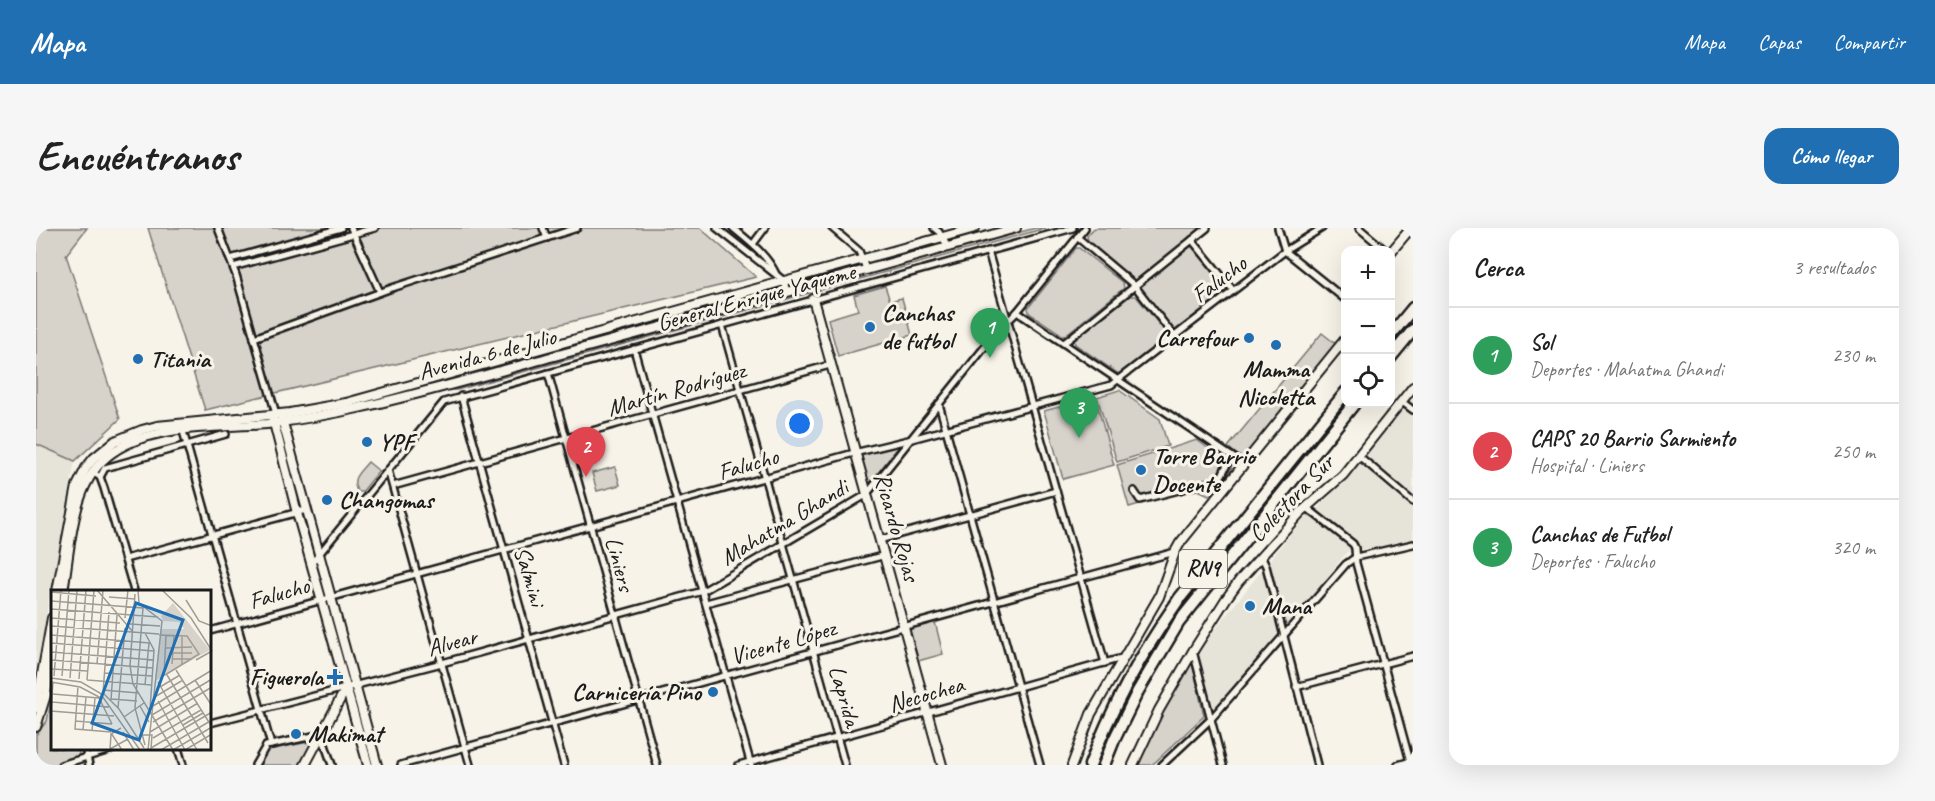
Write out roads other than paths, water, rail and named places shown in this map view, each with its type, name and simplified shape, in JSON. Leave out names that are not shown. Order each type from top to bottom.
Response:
[{"type":"highway","points":[[1395,330],[1413,306]]},
{"type":"highway","points":[[1393,354],[1413,330]]},
{"type":"highway","name":"RN9","points":[[1090,765],[1120,694],[1179,599],[1341,398]]},
{"type":"highway","name":"RN9","points":[[1104,765],[1138,691],[1179,622],[1351,408]]},
{"type":"main road","name":"Avenida 6 de Julio","points":[[57,590],[77,486],[86,468],[104,449],[128,435],[157,426],[277,417],[319,409],[379,394],[780,278],[864,259],[975,228]]},
{"type":"main road","name":"Avenida 6 de Julio","points":[[63,590],[76,512],[84,485],[103,459],[130,442],[151,435],[183,430],[361,408],[1016,228]]},
{"type":"main road","points":[[1395,247],[1411,228]]},
{"type":"main road","name":"Ricardo Rojas","points":[[813,300],[855,453]]},
{"type":"main road","name":"Ricardo Rojas","points":[[813,300],[941,765]]},
{"type":"main road","points":[[1072,765],[1091,714],[1159,597],[1175,552],[1187,533],[1341,344]]},
{"type":"main road","name":"Colectora Sur","points":[[1133,765],[1159,710],[1226,599],[1261,556],[1306,507],[1331,487],[1359,456],[1413,387]]},
{"type":"main road","points":[[277,417],[319,555],[377,765]]},
{"type":"main road","points":[[277,417],[297,513],[368,765]]},
{"type":"main road","name":"Ricardo Rojas","points":[[879,540],[903,627]]},
{"type":"main road","points":[[36,708],[51,624]]},
{"type":"main road","points":[[36,727],[46,695],[51,662]]},
{"type":"main road","points":[[305,765],[346,688]]},
{"type":"street","points":[[218,228],[230,260],[277,417]]},
{"type":"street","points":[[230,260],[341,228]]},
{"type":"street","points":[[232,267],[352,231],[375,228]]},
{"type":"street","points":[[543,228],[547,238]]},
{"type":"street","points":[[254,338],[380,292],[577,228]]},
{"type":"street","points":[[717,228],[780,278]]},
{"type":"street","points":[[733,228],[769,260],[787,292]]},
{"type":"street","points":[[753,244],[765,228]]},
{"type":"street","points":[[832,228],[859,251],[866,269]]},
{"type":"street","points":[[934,228],[948,247]]},
{"type":"street","name":"General Enrique Yaqueme","points":[[388,470],[440,405],[449,400],[1073,228]]},
{"type":"street","name":"Mahatma Ghandi","points":[[703,591],[866,494],[996,333],[1017,312],[1085,228]]},
{"type":"street","points":[[1064,343],[1207,228]]},
{"type":"street","points":[[1278,228],[1285,251],[1341,296]]},
{"type":"street","name":"Falucho","points":[[212,630],[855,453],[1111,385],[1285,251],[1322,228]]},
{"type":"street","points":[[1359,228],[1380,246]]},
{"type":"street","points":[[352,231],[380,292]]},
{"type":"street","points":[[1077,237],[1134,285],[1174,336]]},
{"type":"street","points":[[1192,240],[1233,290]]},
{"type":"street","points":[[988,251],[1106,663]]},
{"type":"street","points":[[1017,312],[1244,464]]},
{"type":"street","name":"Laprida","points":[[722,325],[845,765]]},
{"type":"street","points":[[634,349],[751,763]]},
{"type":"street","name":"Martín Rodríguez","points":[[393,486],[830,365]]},
{"type":"street","name":"Liniers","points":[[548,373],[657,765]]},
{"type":"street","name":"Salmini","points":[[461,396],[564,765]]},
{"type":"street","points":[[1401,401],[1413,410]]},
{"type":"street","points":[[939,404],[1040,765]]},
{"type":"street","points":[[183,430],[271,746]]},
{"type":"street","points":[[100,477],[105,468],[226,434]]},
{"type":"street","points":[[1134,491],[1140,500],[1214,481],[1222,475],[1231,456]]},
{"type":"street","points":[[1359,456],[1413,502]]},
{"type":"street","points":[[388,470],[470,765]]},
{"type":"street","points":[[311,564],[388,470]]},
{"type":"street","points":[[92,472],[100,477],[111,508],[134,590]]},
{"type":"street","points":[[879,540],[1056,491]]},
{"type":"street","points":[[1306,507],[1355,548],[1383,664],[1411,762],[1398,765]]},
{"type":"street","points":[[125,559],[306,510]]},
{"type":"street","points":[[1162,765],[1210,719],[1346,564],[1356,557],[1413,544]]},
{"type":"street","name":"Vicente López","points":[[401,765],[1175,552]]},
{"type":"street","points":[[706,603],[882,556]]},
{"type":"street","points":[[1261,556],[1266,566],[1317,765]]},
{"type":"street","name":"Alvear","points":[[212,723],[442,663],[703,591]]},
{"type":"street","points":[[1193,651],[1223,765]]},
{"type":"street","points":[[1296,687],[1413,656]]},
{"type":"street","name":"Necochea","points":[[739,765],[1122,658]]},
{"type":"street","points":[[255,765],[264,749],[318,735],[322,736],[332,765]]},
{"type":"street","points":[[86,750],[89,765]]},
{"type":"street","points":[[61,765],[109,750]]},
{"type":"street","points":[[179,750],[183,765]]},
{"type":"place","name":"Canchas de futbol","points":[[870,327]]},
{"type":"place","name":"Carrefour","points":[[1249,338]]},
{"type":"place","name":"Mamma Nicoletta","points":[[1276,345]]},
{"type":"place","name":"Sol","points":[[990,358]]},
{"type":"place","name":"Titania","points":[[138,359]]},
{"type":"place","name":"Canchas de Futbol","points":[[1079,438]]},
{"type":"place","name":"YPF","points":[[367,442]]},
{"type":"place","name":"Torre Barrio Docente","points":[[1141,470]]},
{"type":"place","name":"CAPS 20 Barrio Sarmiento","points":[[586,477]]},
{"type":"place","name":"Changomas","points":[[327,500]]},
{"type":"place","name":"Mana","points":[[1250,606]]},
{"type":"place","name":"Figuerola","points":[[335,677]]},
{"type":"place","name":"Carnicería Pino","points":[[713,692]]},
{"type":"place","name":"Makimat","points":[[296,734]]}]
